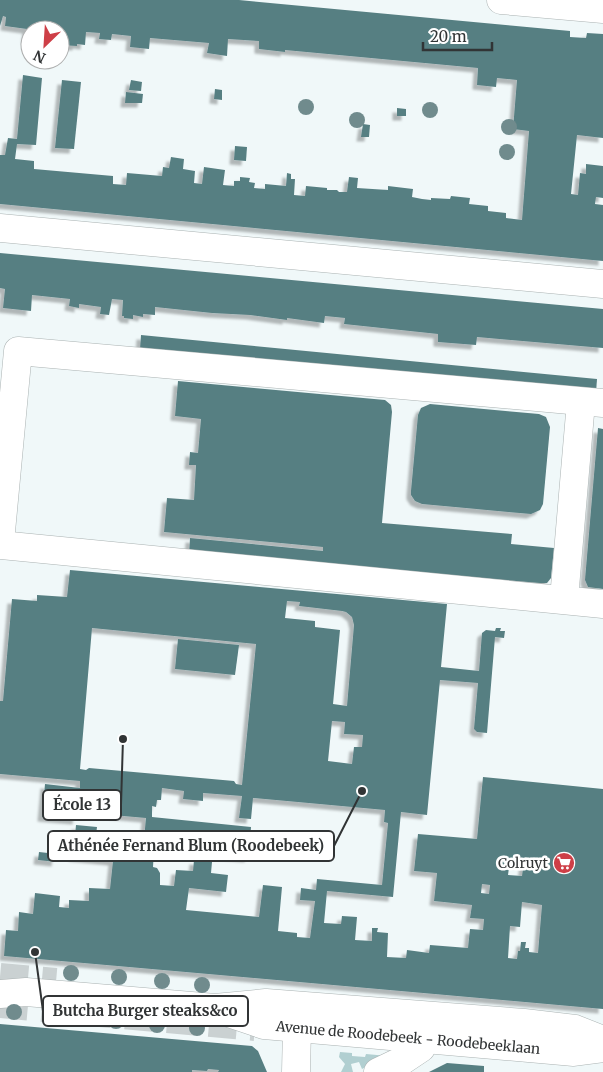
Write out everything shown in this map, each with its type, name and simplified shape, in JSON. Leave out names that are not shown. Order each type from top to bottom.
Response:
[{"type":"main road","points":[[501,0],[603,9]]},
{"type":"main road","points":[[0,228],[603,284]]},
{"type":"main road","points":[[564,599],[592,402],[18,351],[0,544],[603,604]]},
{"type":"main road","name":"Avenue de Roodebeek - Roodebeeklaan","points":[[0,986],[13,993],[215,1008],[266,1003],[305,1017],[423,1039],[574,1052],[603,1048]]},
{"type":"main road","points":[[378,1072],[403,1060],[421,1048],[423,1039],[411,1014]]},
{"type":"main road","name":"Avenue de Roodebeek - Roodebeeklaan","points":[[305,1017],[411,1014],[571,1028],[603,1040]]},
{"type":"main road","points":[[296,1072],[305,1017]]},
{"type":"shaded area","points":[[340,1052],[352,1053],[352,1056],[365,1057],[366,1054],[388,1056],[362,1069],[359,1062],[351,1064],[353,1072],[341,1072],[345,1064],[339,1057]]},
{"type":"building","points":[[0,0],[239,0],[570,31],[570,37],[586,38],[587,33],[603,34],[603,138],[577,135],[571,194],[578,195],[580,173],[586,174],[586,164],[603,166],[603,198],[596,197],[595,204],[603,205],[603,261],[0,204],[0,155],[5,155],[8,138],[17,139],[23,75],[42,78],[36,145],[17,144],[15,159],[34,161],[34,169],[113,176],[113,184],[126,185],[127,173],[162,176],[163,167],[169,168],[171,157],[184,159],[183,169],[195,171],[194,183],[202,184],[204,167],[225,170],[223,185],[234,186],[234,181],[240,181],[240,177],[250,178],[249,182],[255,183],[254,188],[265,189],[265,184],[286,186],[287,173],[291,174],[291,179],[295,179],[294,195],[305,196],[306,186],[347,192],[349,177],[358,178],[357,188],[388,190],[388,186],[413,189],[412,197],[431,200],[431,198],[450,199],[451,196],[470,198],[469,204],[488,206],[488,211],[506,213],[506,218],[522,220],[529,131],[513,129],[517,80],[497,78],[496,87],[477,85],[478,68],[259,49],[259,41],[228,39],[227,56],[207,53],[209,43],[150,38],[149,49],[130,47],[131,36],[112,34],[111,40],[99,39],[100,33],[86,32],[85,45],[70,46],[70,20],[20,20],[20,28],[5,26],[6,17],[3,16],[0,26]]},
{"type":"building","points":[[62,80],[81,82],[74,149],[55,148]]},
{"type":"building","points":[[131,80],[142,82],[141,91],[129,90]]},
{"type":"building","points":[[215,89],[222,90],[222,100],[214,99]]},
{"type":"building","points":[[126,92],[143,94],[142,103],[125,103]]},
{"type":"building","points":[[397,108],[406,109],[406,116],[397,116]]},
{"type":"building","points":[[363,124],[370,125],[369,137],[361,137]]},
{"type":"building","points":[[235,146],[247,147],[246,161],[234,160]]},
{"type":"building","points":[[0,253],[603,309],[603,348],[477,337],[476,345],[438,342],[438,334],[344,324],[345,318],[325,316],[324,323],[155,307],[155,315],[143,314],[143,317],[133,315],[133,319],[122,316],[123,300],[112,299],[109,315],[100,314],[101,307],[79,304],[79,308],[69,306],[70,299],[32,295],[31,311],[3,308],[5,289],[0,288]]},
{"type":"building","points":[[141,335],[597,379],[596,393],[140,350]]},
{"type":"building","points":[[178,381],[385,400],[391,405],[392,412],[382,523],[512,534],[511,544],[554,548],[551,578],[547,583],[540,583],[323,564],[189,555],[190,538],[323,551],[323,547],[164,532],[167,498],[194,500],[196,465],[189,465],[190,452],[198,453],[201,419],[175,416]]},
{"type":"building","points":[[430,404],[539,414],[546,417],[550,427],[543,504],[540,510],[531,514],[422,504],[415,501],[411,491],[418,415],[421,408]]},
{"type":"building","points":[[598,428],[603,429],[603,589],[588,587],[585,580]]},
{"type":"building","points":[[70,570],[447,604],[441,667],[479,671],[482,633],[486,630],[495,631],[496,628],[501,628],[500,631],[505,631],[504,638],[495,637],[487,733],[477,732],[474,729],[478,683],[440,680],[427,815],[401,812],[393,897],[327,891],[324,923],[341,924],[342,916],[357,917],[355,940],[372,941],[372,928],[378,928],[377,932],[388,933],[387,957],[406,958],[407,950],[429,953],[430,945],[468,948],[470,929],[483,930],[484,919],[470,918],[472,905],[434,901],[437,873],[414,871],[418,834],[477,839],[483,777],[603,789],[603,1009],[4,956],[6,930],[18,931],[19,912],[33,914],[35,893],[60,896],[59,907],[69,908],[69,900],[89,901],[89,888],[110,889],[113,861],[73,857],[76,825],[97,827],[96,835],[144,839],[146,818],[78,812],[77,820],[42,817],[45,784],[80,788],[80,781],[0,774],[0,701],[3,701],[12,599],[37,601],[37,595],[67,597]],"holes":[[[287,601],[300,602],[299,606],[342,611],[352,617],[354,625],[347,706],[333,704],[340,630],[315,627],[315,621],[285,618]],[[92,628],[256,644],[242,785],[236,784],[234,781],[89,768],[86,770],[80,769]],[[332,721],[345,722],[344,734],[363,735],[362,747],[354,747],[352,764],[328,761]],[[162,788],[184,791],[183,799],[203,801],[203,793],[242,796],[239,818],[251,819],[253,798],[385,810],[384,822],[388,823],[382,885],[317,879],[316,890],[301,888],[300,900],[315,901],[310,938],[297,937],[297,933],[278,931],[282,887],[263,885],[259,917],[186,910],[189,888],[226,892],[228,875],[211,873],[212,862],[194,860],[193,871],[176,870],[174,886],[160,885],[160,873],[157,868],[153,867],[154,849],[249,858],[251,827],[152,817],[152,806],[156,807],[157,800],[161,800]],[[510,860],[524,861],[522,876],[508,875]],[[482,884],[490,885],[489,894],[481,893]],[[522,902],[542,905],[538,953],[529,952],[529,948],[525,948],[526,942],[521,942],[517,959],[508,958],[510,926],[520,927]]]},
{"type":"building","points":[[178,639],[239,645],[235,675],[175,669]]},
{"type":"building","points":[[39,852],[57,854],[56,862],[38,860]]},
{"type":"building","points":[[0,1024],[252,1046],[258,1051],[267,1072],[218,1072],[219,1070],[208,1069],[207,1071],[192,1070],[192,1072],[0,1072]]},
{"type":"building","points":[[447,1063],[484,1066],[484,1072],[429,1072]]},
{"type":"tunnel","points":[[0,977],[56,982]]},
{"type":"tunnel","points":[[0,1004],[255,1027]]},
{"type":"place","name":"École 13","points":[[123,739]]},
{"type":"place","name":"Athénée Fernand Blum (Roodebeek)","points":[[362,791]]},
{"type":"place","name":"Colruyt","points":[[564,863]]},
{"type":"place","name":"Butcha Burger steaks&co","points":[[35,952]]}]
